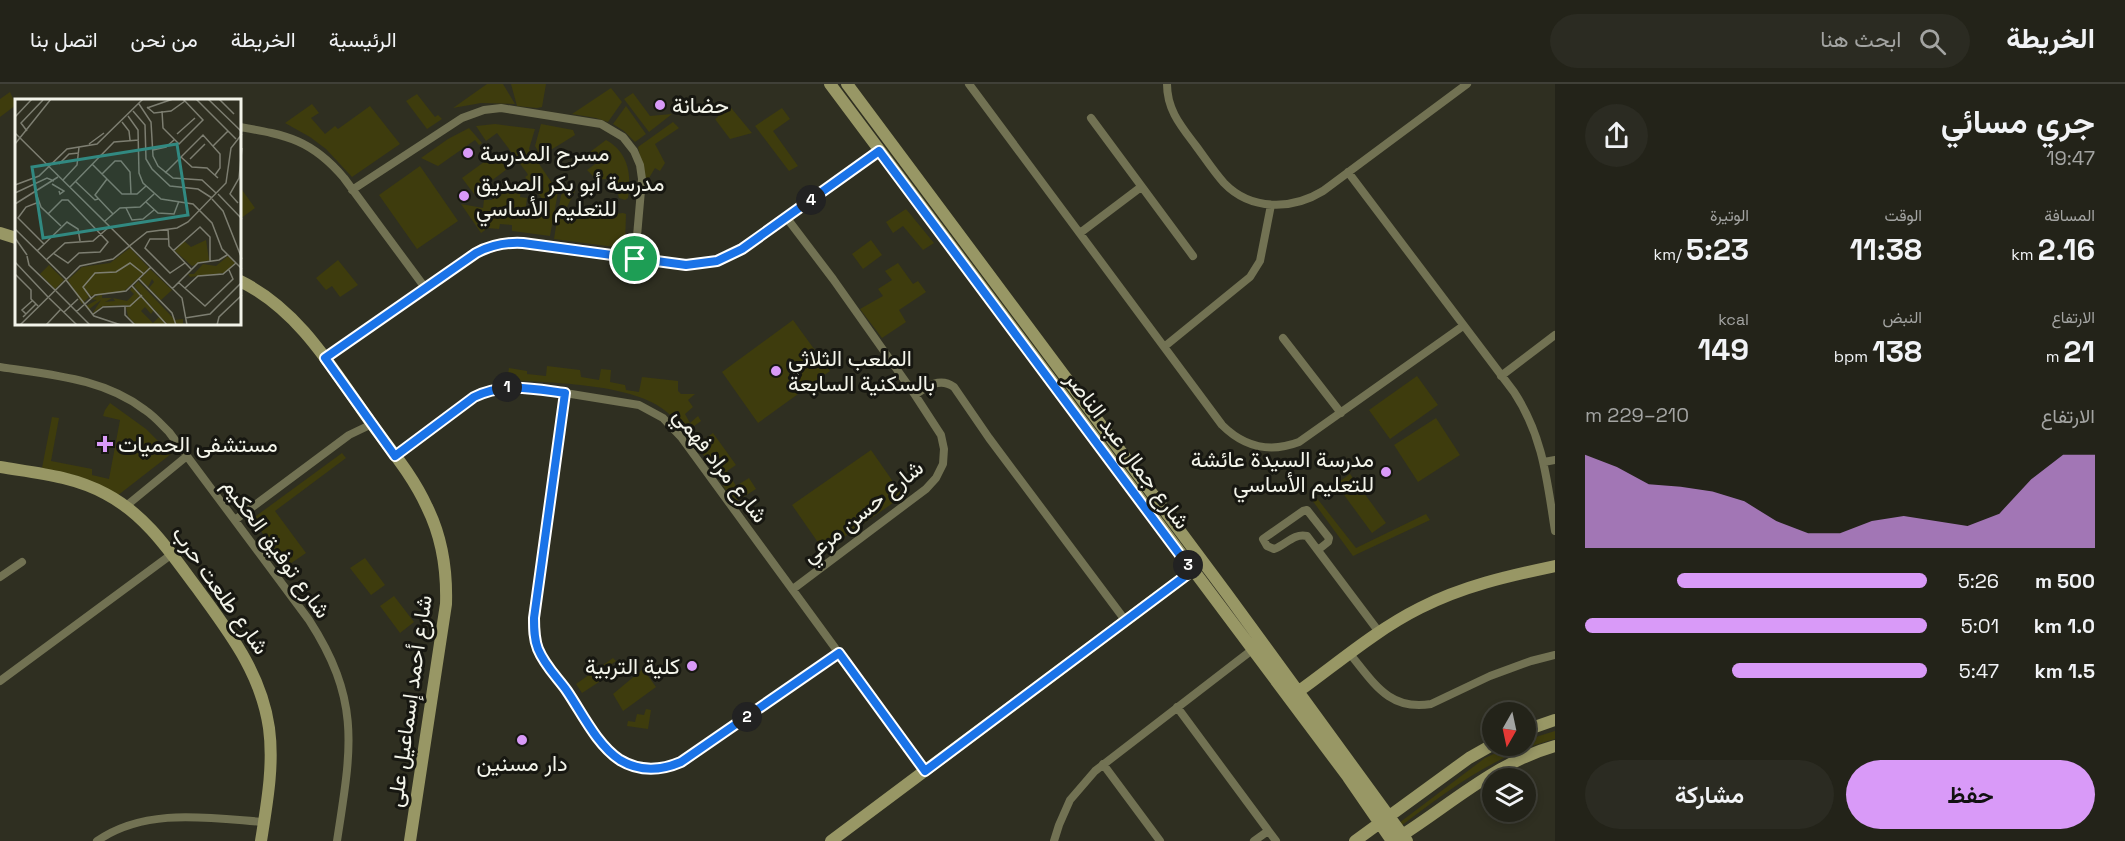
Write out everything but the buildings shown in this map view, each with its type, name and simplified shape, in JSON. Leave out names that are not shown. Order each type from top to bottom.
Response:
[{"type":"street","name":"شارع جمال عبد الناصر","points":[[830,84],[1192,571],[1348,777],[1385,820]]},
{"type":"street","points":[[969,84],[1222,425],[1236,437],[1253,445],[1272,448],[1290,445],[1307,437],[1464,326]]},
{"type":"street","points":[[1167,84],[1169,102],[1174,116],[1223,182],[1245,198],[1271,205],[1307,200],[1323,191],[1467,84]]},
{"type":"street","name":"شارع جمال عبد الناصر","points":[[852,86],[970,251],[1299,691],[1399,839]]},
{"type":"street","points":[[352,190],[462,118],[484,110],[501,108],[601,124],[623,137],[634,151],[640,165],[642,179],[635,259]]},
{"type":"street","points":[[1090,118],[1193,256]]},
{"type":"street","points":[[242,127],[281,134],[303,144],[330,163],[426,289]]},
{"type":"street","points":[[325,358],[476,253],[490,246],[523,243],[686,265],[717,261],[742,249],[879,151]]},
{"type":"street","points":[[1348,172],[1526,412],[1536,434],[1544,462],[1555,531]]},
{"type":"street","points":[[1080,233],[1141,187]]},
{"type":"street","points":[[1164,347],[1250,277],[1260,261],[1271,205]]},
{"type":"street","name":"شارع حسن مرعي","points":[[786,217],[915,395],[941,435],[943,442],[943,464],[936,478],[926,489],[793,589]]},
{"type":"street","points":[[0,233],[15,238]]},
{"type":"street","points":[[958,258],[970,251]]},
{"type":"street","name":"شارع أحمد إسماعيل على","points":[[242,281],[261,292],[302,328],[395,456],[420,493],[434,521],[442,550],[446,591],[410,841]]},
{"type":"street","points":[[1501,376],[1555,335]]},
{"type":"street","points":[[1282,338],[1341,413]]},
{"type":"street","name":"شارع توفيق الحكيم","points":[[0,367],[80,379],[111,390],[146,410],[169,432],[188,456],[309,620],[325,645],[338,673],[346,702],[350,732],[349,762],[337,841]]},
{"type":"street","points":[[915,395],[935,383],[954,387],[989,438],[1125,620]]},
{"type":"street","name":"شارع مراد فهمي","points":[[395,456],[474,397],[487,391],[517,387],[565,393],[639,405],[655,413],[670,423],[925,771]]},
{"type":"street","points":[[565,393],[535,608],[534,630],[545,664],[613,754],[630,765],[645,769],[664,769],[681,762],[839,653]]},
{"type":"street","points":[[235,520],[349,435],[372,424]]},
{"type":"street","points":[[126,507],[188,456]]},
{"type":"street","points":[[1544,462],[1555,460]]},
{"type":"street","name":"شارع طلعت حرب","points":[[0,467],[80,482],[126,507],[147,524],[172,554],[238,645],[251,668],[268,725],[271,760],[261,841]]},
{"type":"street","points":[[1318,550],[1328,542],[1329,538],[1307,510],[1263,539],[1267,546],[1274,549],[1294,536],[1307,536],[1379,632]]},
{"type":"street","points":[[0,681],[172,554]]},
{"type":"street","points":[[0,577],[22,562]]},
{"type":"street","points":[[1299,691],[1379,632],[1419,608],[1486,582],[1555,566]]},
{"type":"street","points":[[831,841],[1192,571]]},
{"type":"street","points":[[1054,841],[1070,800],[1087,778],[1252,650]]},
{"type":"street","points":[[1350,654],[1388,697],[1398,702],[1420,706],[1431,704],[1510,668],[1555,655]]},
{"type":"street","points":[[1177,707],[1276,841]]},
{"type":"street","points":[[1536,727],[1555,720]]},
{"type":"street","points":[[1399,839],[1494,772],[1531,754],[1555,746]]},
{"type":"street","points":[[1355,841],[1482,751]]},
{"type":"street","points":[[1103,764],[1161,841]]},
{"type":"street","points":[[97,841],[126,827],[179,816],[264,822]]},
{"type":"street","points":[[1254,841],[1268,831]]},
{"type":"shaded area","points":[[487,84],[503,84],[515,104],[481,103],[453,108]]},
{"type":"shaded area","points":[[511,84],[546,84],[542,107],[517,106]]},
{"type":"shaded area","points":[[611,88],[622,102],[608,122],[572,114]]},
{"type":"shaded area","points":[[10,92],[15,106],[0,117],[0,99]]},
{"type":"shaded area","points":[[633,93],[650,116],[672,114],[649,132],[624,99]]},
{"type":"shaded area","points":[[417,94],[435,117],[438,115],[442,119],[427,129],[406,101]]},
{"type":"shaded area","points":[[727,103],[752,133],[730,139],[715,119],[718,117],[714,111]]},
{"type":"shaded area","points":[[312,104],[319,113],[311,118],[325,134],[335,126],[338,129],[370,106],[400,144],[352,177],[326,149],[285,123]]},
{"type":"shaded area","points":[[626,106],[646,134],[635,142],[613,124]]},
{"type":"shaded area","points":[[782,108],[790,119],[773,131],[798,166],[789,171],[755,126]]},
{"type":"shaded area","points":[[673,122],[679,128],[655,144],[665,163],[660,171],[655,168],[646,183],[638,147]]},
{"type":"shaded area","points":[[495,124],[535,129],[529,149],[558,192],[550,236],[512,231],[512,225],[500,224],[499,229],[488,228],[481,233],[461,204],[483,208],[484,200],[492,200],[493,193],[501,194],[501,187],[521,189],[520,197],[527,198],[526,206],[533,206],[533,214],[542,214],[544,201],[525,177],[527,173],[497,133],[486,141],[476,126]]},
{"type":"shaded area","points":[[541,124],[573,130],[575,135],[541,156],[535,146]]},
{"type":"shaded area","points":[[469,128],[482,143],[479,145],[475,140],[438,166],[421,158],[448,139]]},
{"type":"shaded area","points":[[606,140],[619,151],[627,164],[629,189],[628,198],[625,200],[619,198],[614,178],[597,180],[587,170],[598,162],[590,152]]},
{"type":"shaded area","points":[[495,154],[507,169],[474,194],[462,178]]},
{"type":"shaded area","points":[[420,166],[458,221],[417,249],[379,195]]},
{"type":"shaded area","points":[[572,186],[575,191],[567,207],[569,220],[626,214],[625,243],[622,248],[554,239],[561,195]]},
{"type":"shaded area","points":[[242,190],[255,208],[242,218]]},
{"type":"shaded area","points":[[906,209],[934,243],[923,250],[903,226],[893,233],[886,222]]},
{"type":"shaded area","points":[[871,240],[882,255],[863,269],[852,254]]},
{"type":"shaded area","points":[[338,260],[358,285],[340,297],[332,286],[326,290],[316,278]]},
{"type":"shaded area","points":[[898,263],[913,284],[918,281],[926,292],[899,310],[906,322],[882,338],[860,309],[883,296],[878,289],[892,280],[885,271]]},
{"type":"shaded area","name":"الملعب الثلاثي بالسكنية السابعة","points":[[793,320],[830,371],[758,423],[722,372]]},
{"type":"shaded area","points":[[547,366],[580,370],[581,377],[599,380],[601,369],[611,370],[610,382],[625,385],[626,390],[639,392],[642,377],[678,381],[678,391],[681,394],[695,394],[688,400],[693,407],[685,414],[690,423],[698,416],[701,421],[690,429],[699,443],[713,433],[736,465],[727,471],[736,486],[749,478],[756,489],[734,503],[687,433],[668,413],[653,403],[614,390],[591,386],[507,380],[509,368],[527,371],[527,374],[546,376]]},
{"type":"shaded area","points":[[1417,376],[1438,405],[1390,439],[1369,410]]},
{"type":"shaded area","points":[[110,403],[146,429],[171,454],[117,496],[78,476],[42,468],[52,417],[59,418],[51,461],[92,469],[92,475],[109,479],[120,420],[103,416]]},
{"type":"shaded area","points":[[1436,418],[1460,455],[1418,482],[1394,445]]},
{"type":"shaded area","points":[[871,450],[903,496],[824,551],[792,505]]},
{"type":"shaded area","points":[[342,453],[346,458],[275,511],[306,553],[287,566],[252,519]]},
{"type":"shaded area","points":[[1350,474],[1386,523],[1372,533],[1336,484]]},
{"type":"shaded area","points":[[1316,497],[1356,548],[1426,514],[1430,520],[1353,556],[1312,500]]},
{"type":"shaded area","points":[[365,558],[385,585],[371,595],[350,568]]},
{"type":"shaded area","points":[[394,596],[414,622],[400,633],[380,606]]},
{"type":"shaded area","points":[[613,658],[616,661],[595,676],[599,682],[582,693],[576,684]]},
{"type":"shaded area","points":[[643,669],[656,687],[623,711],[613,694]]},
{"type":"shaded area","points":[[646,709],[651,710],[648,729],[627,726],[628,721],[635,722],[637,714],[644,715]]},
{"type":"shaded area","points":[[1555,731],[1555,739],[1536,745],[1536,737]]},
{"type":"shaded area","points":[[1508,756],[1482,768],[1401,826],[1399,823],[1485,758]]},
{"type":"place","name":"حضانة","points":[[660,105]]},
{"type":"place","name":"مسرح المدرسة","points":[[468,153]]},
{"type":"place","name":"مدرسة أبو بكر الصديق للتعليم الأساسي","points":[[464,196]]},
{"type":"place","name":"الملعب الثلاثي بالسكنية السابعة","points":[[776,371]]},
{"type":"place","name":"مستشفى الحميات","points":[[105,444]]},
{"type":"place","name":"مدرسة السيدة عائشة للتعليم الأساسي","points":[[1386,472]]},
{"type":"place","name":"كلية التربية","points":[[692,666]]},
{"type":"place","name":"دار مسنين","points":[[522,740]]},
{"type":"route","points":[[879,151],[1192,571],[925,771],[839,653],[681,762],[664,769],[652,770],[630,765],[619,759],[604,745],[565,688],[545,664],[534,630],[565,393],[517,387],[487,391],[474,397],[395,456],[325,358],[476,253],[490,246],[514,242],[635,259],[697,265],[726,258],[879,151]]}]
